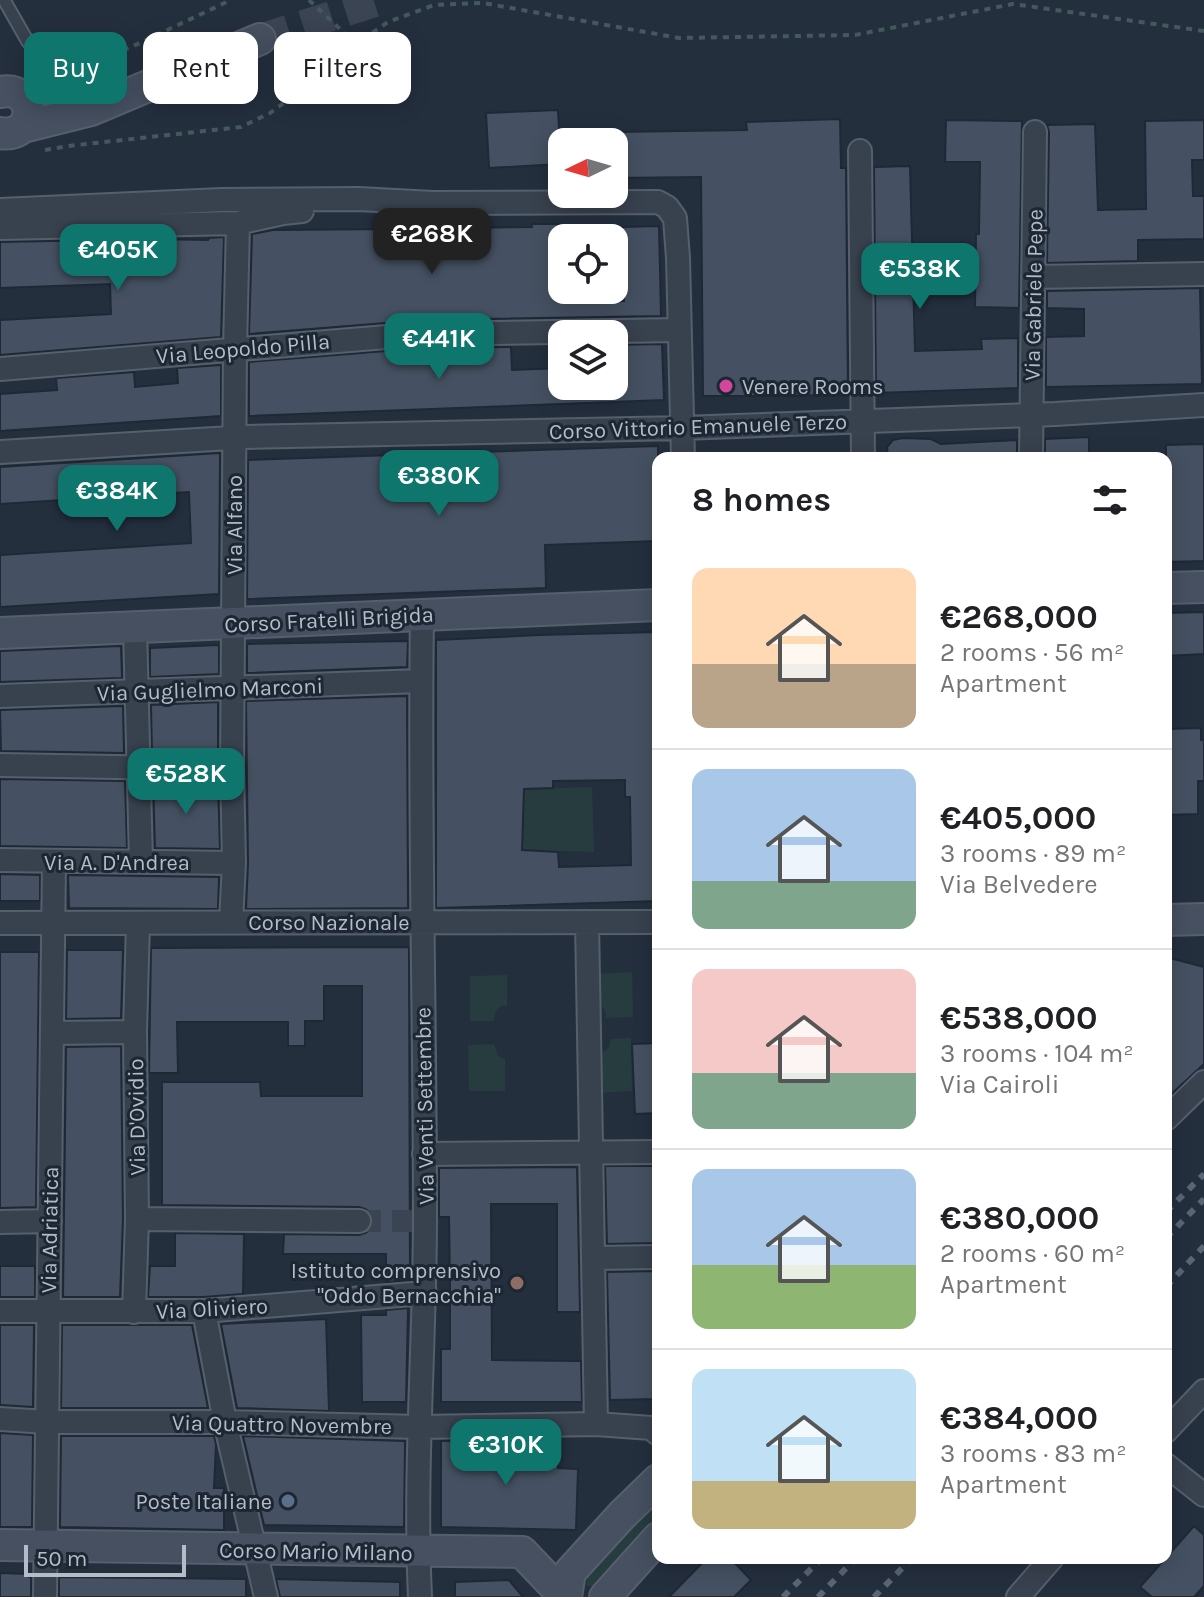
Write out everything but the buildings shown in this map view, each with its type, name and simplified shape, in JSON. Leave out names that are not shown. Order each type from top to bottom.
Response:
[{"type":"street","points":[[18,121],[91,110],[260,39]]},
{"type":"street","name":"Via Gabriele Pepe","points":[[1031,452],[1035,132]]},
{"type":"street","points":[[860,151],[863,452]]},
{"type":"street","points":[[0,210],[222,200],[358,199],[419,203]]},
{"type":"street","points":[[0,228],[238,223],[283,213],[419,203],[658,202],[667,207],[675,218],[683,452]]},
{"type":"street","name":"Via Alfano","points":[[231,922],[234,863],[234,438],[238,223]]},
{"type":"street","points":[[1033,277],[1204,274]]},
{"type":"street","name":"Via Leopoldo Pilla","points":[[0,369],[423,334],[679,330]]},
{"type":"street","name":"Corso Vittorio Emanuele Terzo","points":[[0,452],[234,438],[682,428],[1032,415],[1204,405]]},
{"type":"street","points":[[1172,588],[1204,587]]},
{"type":"street","name":"Corso Fratelli Brigida","points":[[0,633],[652,605]]},
{"type":"street","name":"Via Venti Settembre","points":[[420,1597],[419,1427],[425,1293],[420,1221],[424,1154],[422,615]]},
{"type":"street","points":[[135,628],[141,861]]},
{"type":"street","name":"Via Guglielmo Marconi","points":[[0,696],[421,681]]},
{"type":"street","points":[[0,765],[232,769]]},
{"type":"street","name":"Via A. D'Andrea","points":[[0,860],[234,863]]},
{"type":"street","name":"Via Adriatica","points":[[45,1597],[54,862]]},
{"type":"street","points":[[587,922],[596,1424]]},
{"type":"street","name":"Corso Nazionale","points":[[0,923],[652,922]]},
{"type":"street","name":"Via D'Ovidio","points":[[134,1312],[138,923]]},
{"type":"street","points":[[52,1033],[135,1032]]},
{"type":"street","points":[[1172,1113],[1204,1082]]},
{"type":"street","points":[[424,1154],[592,1156],[652,1152]]},
{"type":"street","points":[[137,1219],[359,1221]]},
{"type":"street","points":[[0,1222],[50,1221]]},
{"type":"street","points":[[594,1258],[652,1257]]},
{"type":"street","name":"Via Oliviero","points":[[0,1311],[204,1311],[425,1293]]},
{"type":"street","points":[[204,1311],[225,1422],[266,1597]]},
{"type":"street","points":[[1172,1425],[1204,1391]]},
{"type":"street","name":"Via Quattro Novembre","points":[[0,1419],[419,1427],[596,1424],[652,1429]]},
{"type":"street","points":[[1172,1470],[1204,1495]]},
{"type":"street","points":[[565,1597],[570,1572],[652,1486]]},
{"type":"street","name":"Corso Mario Milano","points":[[0,1545],[522,1552],[565,1597]]},
{"type":"street","points":[[605,1597],[652,1545]]},
{"type":"street","points":[[1018,1597],[1047,1564]]},
{"type":"lane","points":[[4,0],[24,35]]},
{"type":"path","points":[[127,49],[231,0]]},
{"type":"path","points":[[309,0],[343,32]]},
{"type":"path","points":[[373,32],[388,22],[434,5],[483,3],[679,38],[855,35],[1013,4],[1204,31]]},
{"type":"path","points":[[18,121],[68,146],[241,127],[282,104]]},
{"type":"green space","points":[[592,787],[594,852],[522,850],[524,789]]},
{"type":"green space","points":[[632,972],[633,1017],[606,1018],[604,1008],[595,1003],[595,974]]},
{"type":"green space","points":[[507,975],[507,1006],[500,1006],[494,1021],[470,1021],[470,976]]},
{"type":"green space","points":[[631,1038],[632,1091],[599,1093],[597,1057],[609,1048],[611,1039]]},
{"type":"green space","points":[[494,1044],[498,1056],[505,1059],[505,1091],[469,1091],[468,1045]]},
{"type":"green space","points":[[652,1500],[652,1522],[595,1586],[587,1586],[587,1570]]},
{"type":"tunnel","points":[[260,39],[381,0]]},
{"type":"tunnel","points":[[359,1221],[414,1221]]},
{"type":"railway","points":[[1172,1206],[1204,1174]]},
{"type":"railway","points":[[1172,1232],[1204,1199]]},
{"type":"railway","points":[[1172,1281],[1204,1246]]},
{"type":"railway","points":[[783,1597],[816,1564]]},
{"type":"railway","points":[[818,1597],[850,1564]]},
{"type":"railway","points":[[874,1597],[906,1564]]},
{"type":"place","name":"Venere Rooms","points":[[726,386]]},
{"type":"place","name":"Istituto comprensivo \"Oddo Bernacchia\"","points":[[517,1283]]},
{"type":"place","name":"Poste Italiane","points":[[288,1501]]}]
